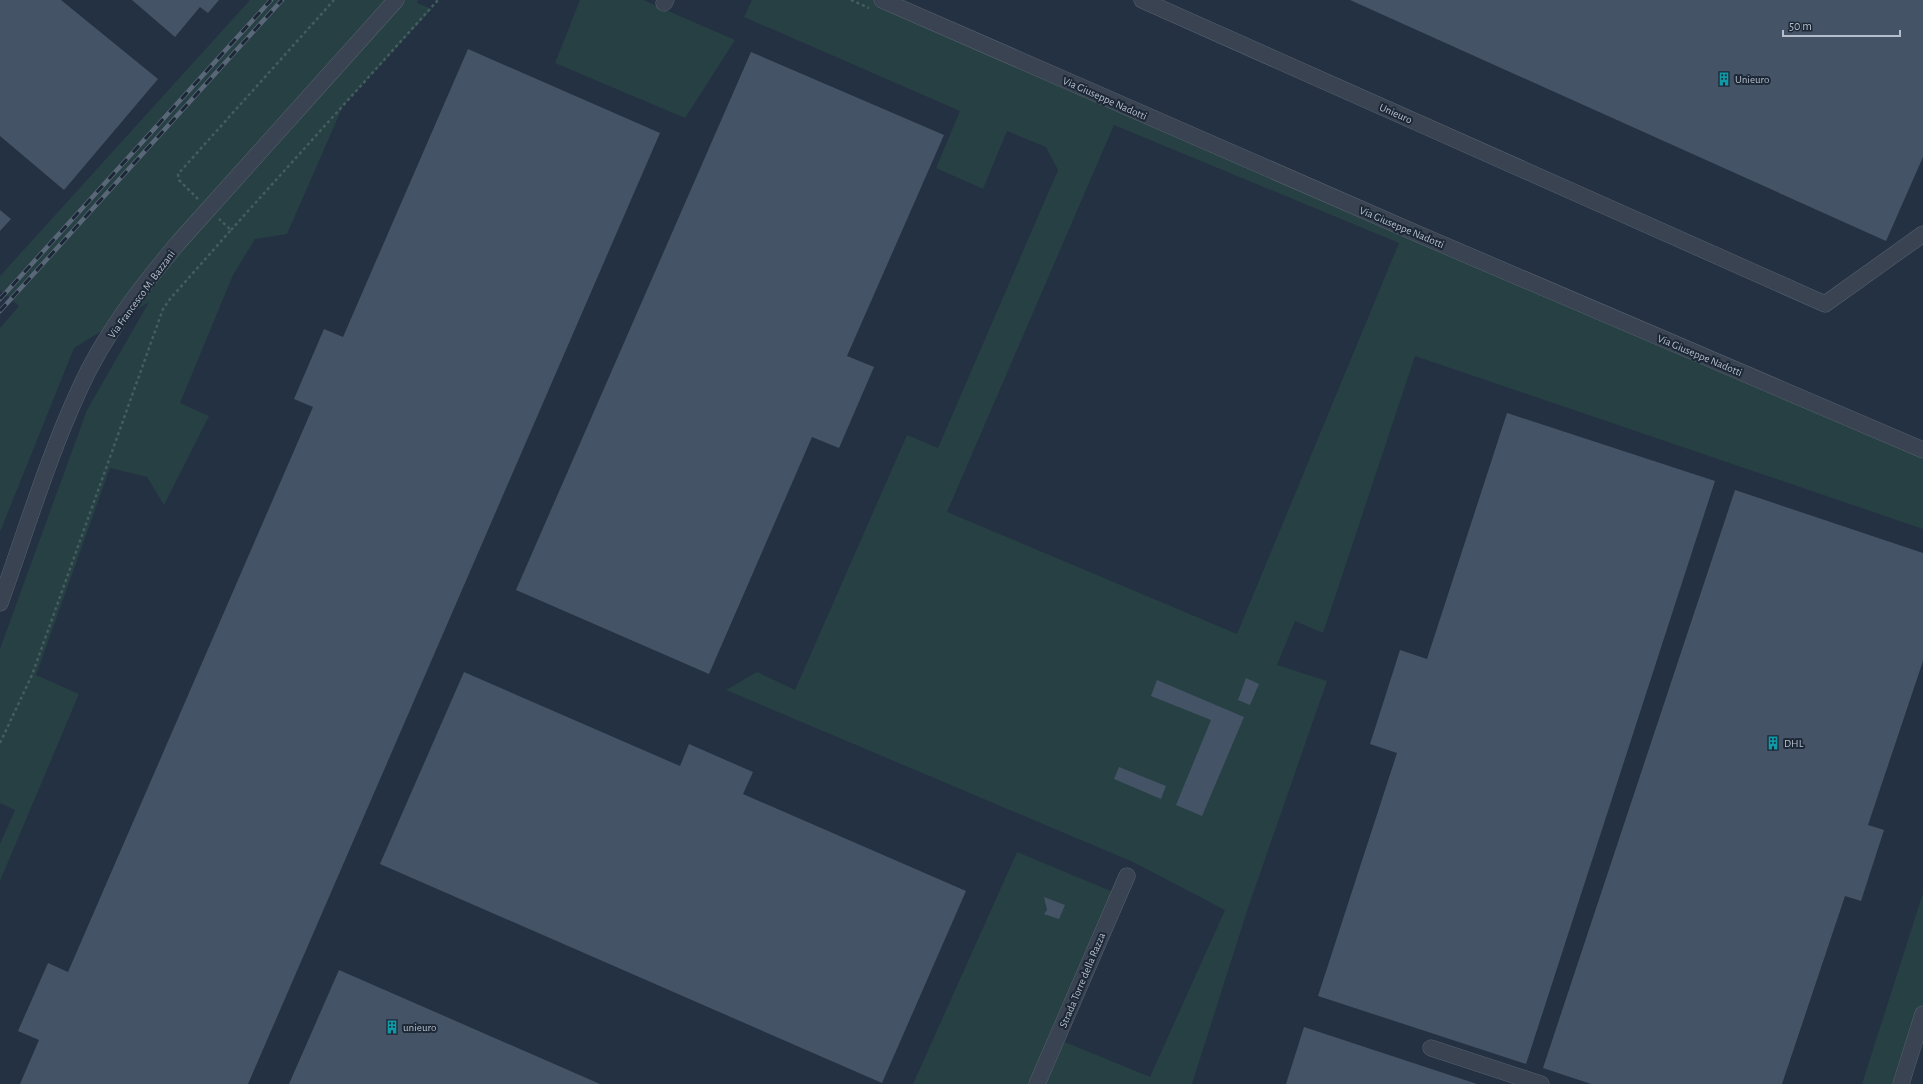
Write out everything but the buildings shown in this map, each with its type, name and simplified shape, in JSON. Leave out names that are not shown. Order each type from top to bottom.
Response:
[{"type":"street","name":"Via Francesco M. Bazzani","points":[[0,603],[59,438],[80,386],[108,338],[151,275],[208,208],[396,0]]},
{"type":"street","name":"Via Giuseppe Nadotti","points":[[882,0],[1411,231],[1923,450]]},
{"type":"street","name":"Unieuro","points":[[1142,0],[1825,304],[1923,234]]},
{"type":"street","name":"Strada Torre della Razza","points":[[1037,1084],[1126,876]]},
{"type":"street","points":[[1901,1084],[1923,1014]]},
{"type":"street","points":[[1431,1048],[1541,1084]]},
{"type":"path","points":[[231,230],[179,180],[178,174],[334,0]]},
{"type":"path","points":[[0,743],[32,674],[163,309],[170,299],[231,230],[438,0]]},
{"type":"green space","points":[[250,0],[418,0],[417,3],[432,9],[343,106],[287,234],[255,239],[233,275],[180,403],[209,416],[164,505],[147,477],[110,468],[36,675],[79,694],[0,881],[0,844],[15,810],[0,803],[0,649],[87,410],[149,302],[74,348],[0,532],[0,328],[19,306],[0,290],[0,276]]},
{"type":"green space","points":[[580,0],[643,0],[735,40],[685,118],[555,63]]},
{"type":"green space","points":[[752,0],[879,0],[1923,449],[1923,529],[1415,356],[1323,633],[1295,621],[1277,665],[1327,681],[1248,908],[1192,1084],[913,1084],[1017,852],[1118,894],[1060,1040],[1150,1077],[1225,910],[1133,862],[726,690],[757,672],[795,690],[907,435],[938,448],[1058,170],[1046,147],[1007,131],[983,189],[936,168],[960,111],[744,17]],"holes":[[[1114,125],[1399,243],[1237,634],[947,512]]]},
{"type":"green space","points":[[1923,893],[1923,1012],[1900,1084],[1862,1084]]},
{"type":"railway","points":[[0,299],[271,0]]},
{"type":"railway","points":[[0,311],[282,0]]},
{"type":"place","name":"Unieuro","points":[[1724,79]]},
{"type":"place","name":"DHL","points":[[1773,743]]},
{"type":"place","name":"unieuro","points":[[392,1027]]}]
